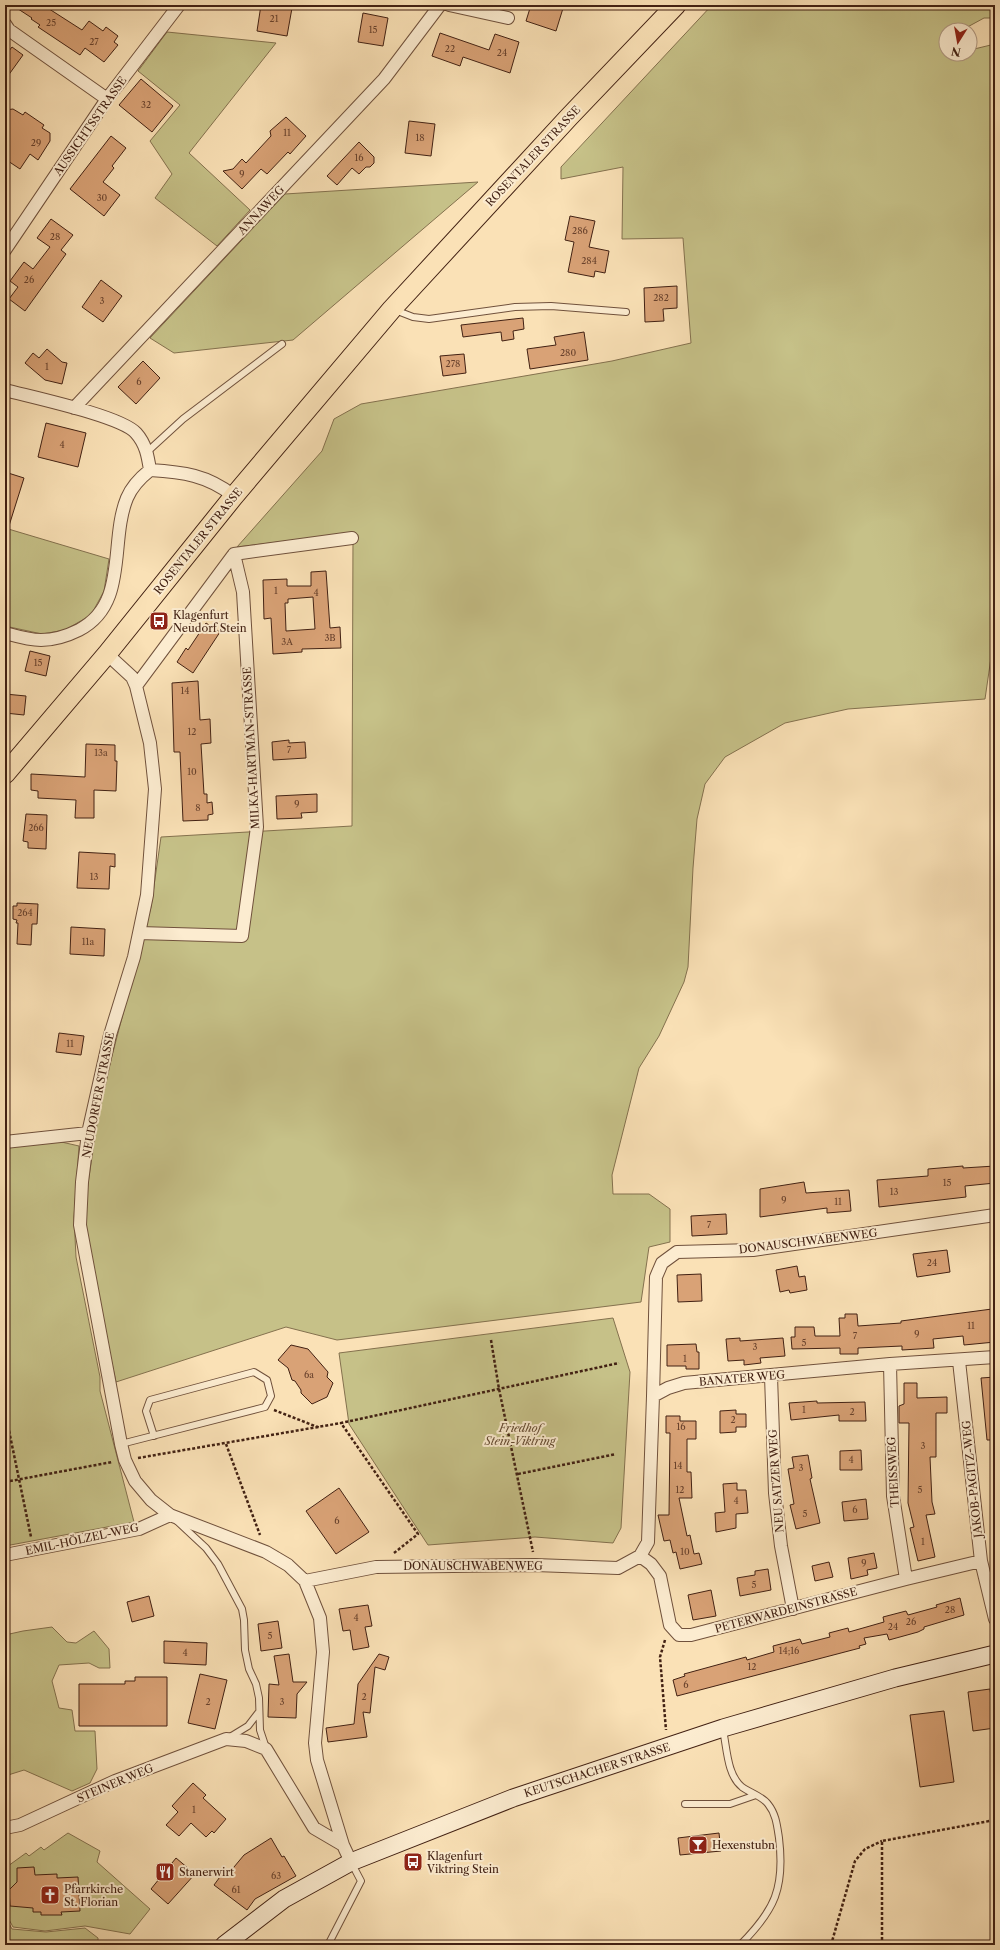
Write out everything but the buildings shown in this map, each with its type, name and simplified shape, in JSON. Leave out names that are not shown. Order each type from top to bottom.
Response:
[{"type":"main road","name":"ROSENTALER STRASSE","points":[[5,774],[107,654],[234,496],[392,309],[569,117],[676,5]]},
{"type":"main road","name":"KEUTSCHACHER STRASSE","points":[[224,1945],[284,1899],[351,1862],[513,1798],[723,1728],[895,1678],[995,1654]]},
{"type":"street","name":"AUSSICHTSSTRASSE","points":[[5,250],[107,99],[180,5]]},
{"type":"street","name":"ANNAWEG","points":[[74,408],[384,79],[440,5]]},
{"type":"street","points":[[449,5],[508,18]]},
{"type":"street","points":[[5,24],[9,30],[107,99]]},
{"type":"street","points":[[5,390],[74,408],[126,425],[137,434],[147,452],[150,470]]},
{"type":"street","points":[[5,633],[41,640],[66,637],[87,626],[99,613],[108,599],[114,582],[123,515],[127,498],[137,481],[150,470],[178,472],[201,477],[220,485],[234,496]]},
{"type":"street","points":[[136,686],[234,554],[352,538]]},
{"type":"street","name":"MILKA-HARTMAN-STRASSE","points":[[140,933],[242,936],[257,827],[243,592],[234,554]]},
{"type":"street","name":"NEUDORFER STRASSE","points":[[107,654],[132,677],[136,686],[150,743],[155,789],[147,896],[140,933],[110,1035],[88,1133],[82,1182],[80,1225],[125,1460],[135,1482],[151,1500],[170,1514]]},
{"type":"street","points":[[5,1142],[88,1133]]},
{"type":"street","name":"DONAUSCHWABENWEG","points":[[653,1396],[656,1277],[662,1263],[677,1252],[753,1250],[995,1215]]},
{"type":"street","name":"BANATER WEG","points":[[653,1396],[668,1388],[684,1383],[890,1364],[995,1358]]},
{"type":"street","name":"JAKOB-PAGITZ-WEG","points":[[958,1361],[981,1561],[994,1613]]},
{"type":"street","name":"THEISSWEG","points":[[890,1364],[893,1496],[906,1579]]},
{"type":"street","name":"NEU SATZER WEG","points":[[772,1376],[775,1492],[781,1546],[793,1609]]},
{"type":"street","points":[[653,1396],[648,1542],[640,1556],[652,1564],[660,1576],[670,1625]]},
{"type":"street","points":[[170,1514],[266,1552],[288,1565],[304,1581],[320,1618],[324,1652],[315,1743],[317,1760],[344,1845],[351,1862]]},
{"type":"street","name":"EMIL-HÖLZEL-WEG","points":[[5,1555],[139,1529],[170,1514]]},
{"type":"street","name":"DONAUSCHWABENWEG","points":[[304,1581],[376,1567],[535,1565],[618,1568],[640,1556]]},
{"type":"street","name":"PETERWARDEINSTRASSE","points":[[670,1625],[679,1635],[691,1635],[981,1561]]},
{"type":"street","name":"STEINER WEG","points":[[5,1828],[20,1825],[115,1781],[226,1739],[246,1741],[266,1749]]},
{"type":"street","points":[[266,1749],[314,1828],[344,1845]]},
{"type":"lane","points":[[392,309],[413,317],[429,319],[515,307],[551,306],[626,312]]},
{"type":"lane","points":[[147,452],[183,419],[282,344]]},
{"type":"lane","points":[[121,1444],[154,1436],[265,1406],[271,1396],[267,1380],[254,1372],[150,1400],[146,1411],[154,1436]]},
{"type":"lane","points":[[170,1514],[206,1548],[218,1564],[242,1609],[245,1650],[249,1670],[256,1684],[259,1698],[258,1713],[260,1730],[266,1749]]},
{"type":"lane","name":"STEINER WEG","points":[[226,1739],[248,1726],[258,1713]]},
{"type":"lane","points":[[723,1728],[732,1774],[742,1786],[767,1802],[776,1816],[782,1861],[780,1884],[775,1900],[760,1925],[740,1945]]},
{"type":"lane","points":[[686,1804],[730,1804],[756,1795]]},
{"type":"lane","points":[[328,1945],[361,1881],[351,1862]]},
{"type":"path","points":[[492,1340],[499,1389],[518,1474],[535,1565]]},
{"type":"path","points":[[5,1482],[125,1460],[320,1428],[619,1363]]},
{"type":"path","points":[[265,1406],[320,1428]]},
{"type":"path","points":[[7,1421],[34,1550]]},
{"type":"path","points":[[341,1423],[418,1534],[376,1567]]},
{"type":"path","points":[[226,1444],[266,1552]]},
{"type":"path","points":[[518,1474],[616,1454]]},
{"type":"path","points":[[668,1747],[660,1658],[670,1625]]},
{"type":"path","points":[[831,1945],[855,1861],[865,1849],[882,1841],[995,1820]]},
{"type":"path","points":[[882,1841],[882,1945]]},
{"type":"green space","points":[[712,5],[995,5],[995,18],[984,18],[977,22],[938,22],[938,62],[978,62],[978,48],[995,44],[995,630],[985,699],[848,709],[785,723],[725,757],[705,784],[697,819],[688,967],[684,982],[659,1036],[639,1068],[612,1175],[613,1194],[649,1194],[670,1209],[670,1242],[649,1247],[641,1302],[337,1340],[286,1327],[116,1382],[89,1257],[86,1223],[87,1190],[101,1098],[151,907],[161,837],[352,826],[353,533],[237,547],[322,451],[334,419],[361,404],[612,361],[691,343],[683,238],[622,239],[623,167],[561,179],[561,167]]},
{"type":"green space","points":[[167,32],[276,43],[189,153],[250,210],[217,246],[155,198],[172,174],[150,141],[180,105],[138,71]]},
{"type":"green space","points":[[478,182],[293,340],[174,353],[150,338],[285,194]]},
{"type":"green space","points":[[5,528],[109,559],[104,591],[91,615],[65,630],[42,634],[5,626]]},
{"type":"green space","points":[[57,1141],[79,1146],[74,1217],[76,1257],[100,1377],[100,1391],[134,1522],[5,1546],[5,1148]]},
{"type":"green space","name":"Friedhof Stein-Viktring","points":[[613,1318],[630,1372],[621,1528],[613,1543],[535,1537],[428,1545],[349,1424],[339,1353]]},
{"type":"green space","points":[[52,1627],[67,1642],[76,1643],[94,1631],[109,1649],[110,1668],[99,1668],[89,1663],[59,1665],[52,1681],[59,1708],[72,1710],[75,1731],[95,1731],[97,1769],[90,1783],[72,1791],[24,1770],[5,1776],[5,1635]]},
{"type":"green space","points":[[68,1833],[100,1851],[97,1862],[150,1909],[130,1934],[85,1926],[45,1931],[13,1927],[5,1912],[5,1875],[8,1866],[26,1853],[29,1856],[41,1847],[44,1850]]},
{"type":"green space","points":[[5,1916],[12,1929],[46,1932],[85,1928],[98,1938],[98,1945],[5,1945]]},
{"type":"place","name":"Klagenfurt Neudorf Stein","points":[[159,621]]},
{"type":"place","name":"Hexenstubn","points":[[698,1845]]},
{"type":"place","name":"Klagenfurt Viktring Stein","points":[[413,1862]]},
{"type":"place","name":"Stanerwirt","points":[[165,1872]]},
{"type":"place","name":"Pfarrkirche St. Florian","points":[[50,1895]]}]
